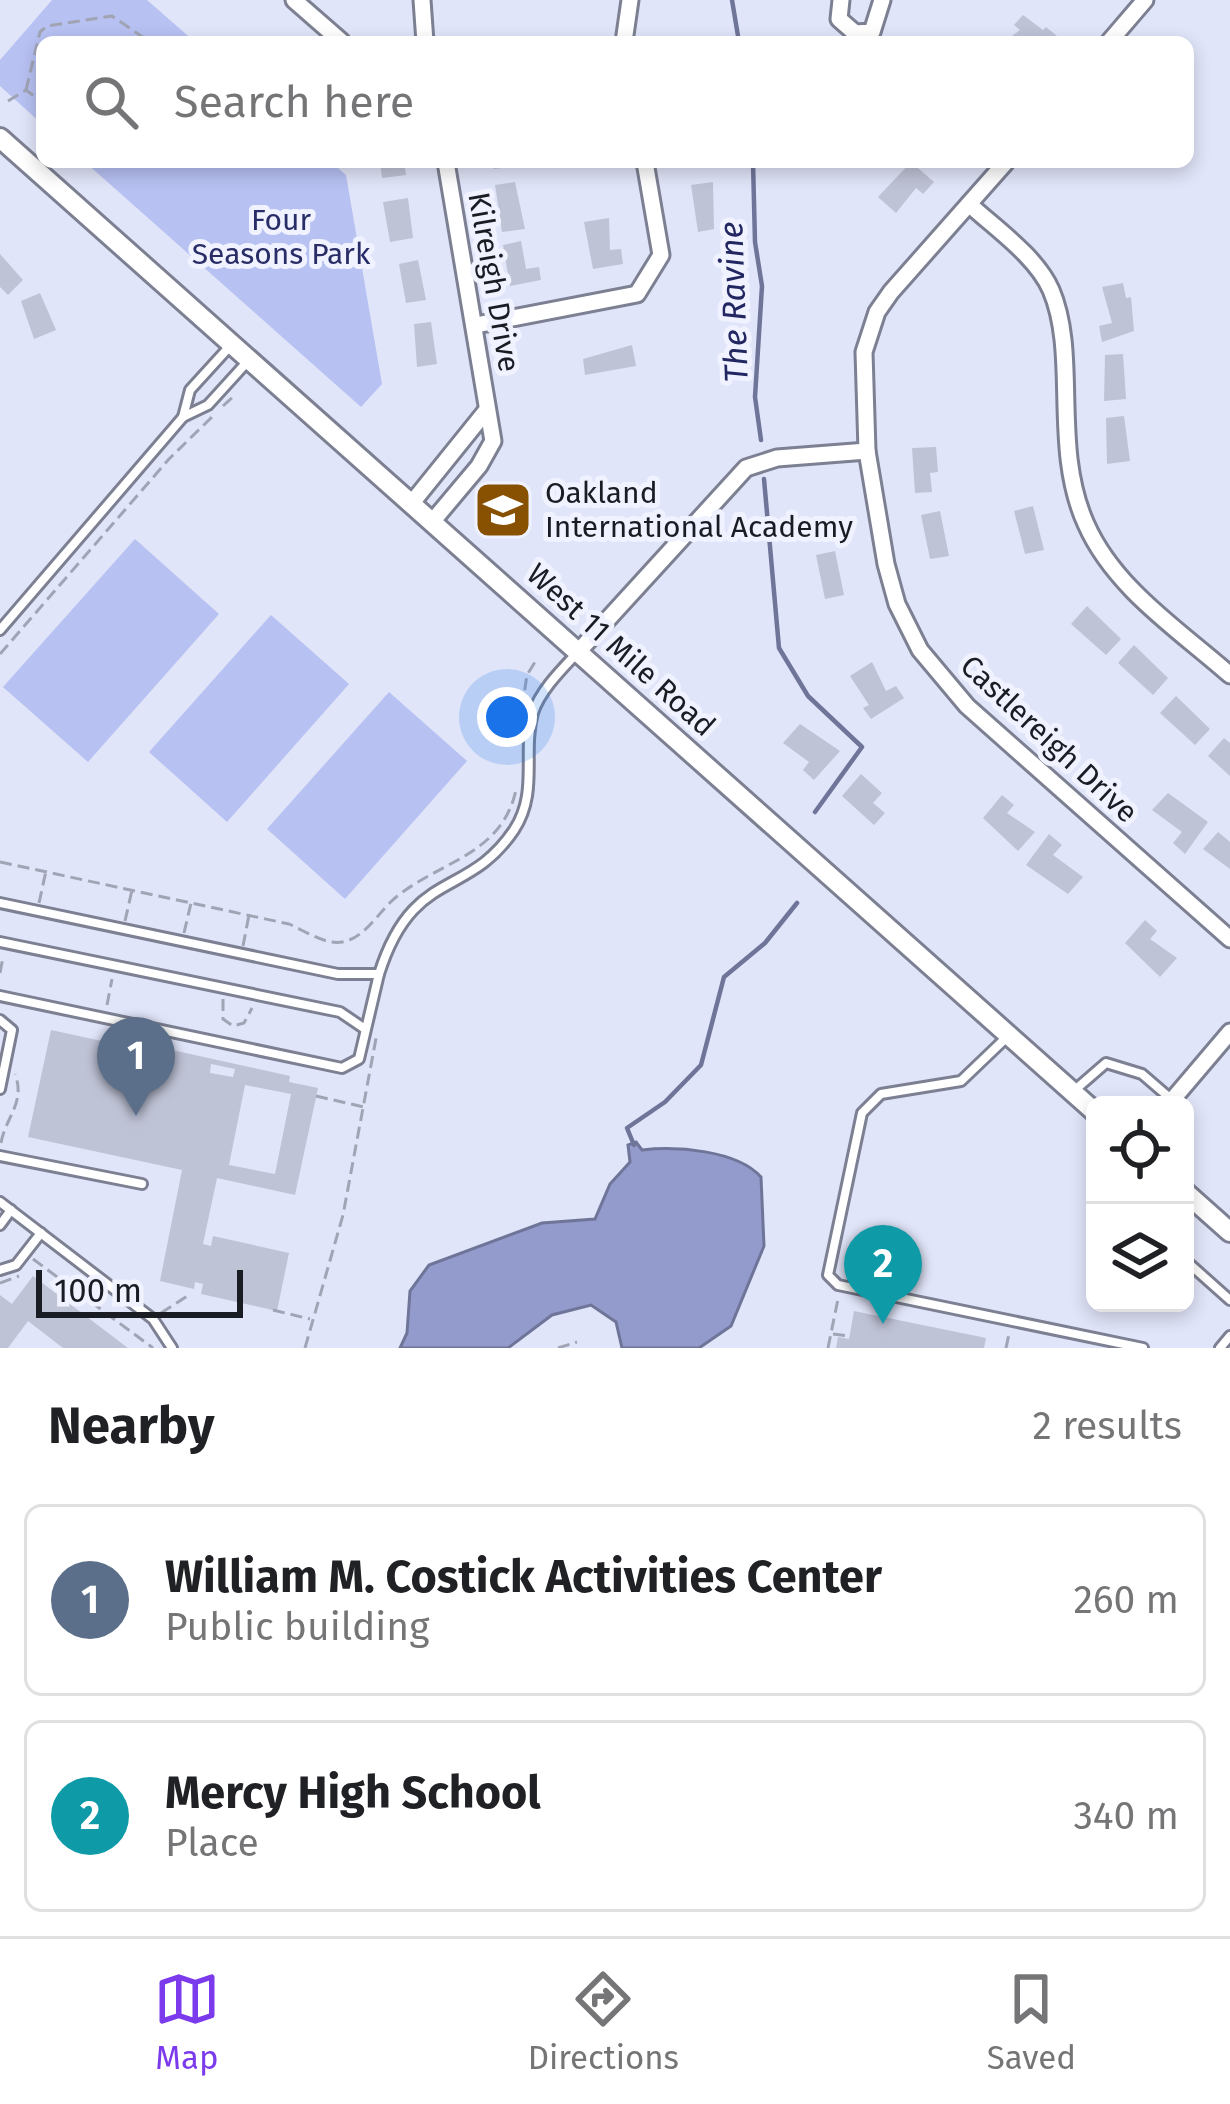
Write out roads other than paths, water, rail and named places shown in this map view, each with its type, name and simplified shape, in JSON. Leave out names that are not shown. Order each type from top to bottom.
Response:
[{"type":"street","points":[[294,0],[335,36]]},
{"type":"street","points":[[422,0],[425,36]]},
{"type":"street","points":[[626,36],[630,0]]},
{"type":"street","points":[[841,0],[839,19],[855,33],[872,32],[882,0]]},
{"type":"street","points":[[1114,36],[1145,0]]},
{"type":"street","name":"West 11 Mile Road","points":[[0,138],[1086,1104]]},
{"type":"street","name":"Kilreigh Drive","points":[[432,522],[494,441],[447,168]]},
{"type":"street","points":[[476,325],[637,294],[661,255],[646,168]]},
{"type":"street","name":"Castlereigh Drive","points":[[1001,168],[891,292],[870,328],[864,352],[867,451],[897,604],[942,679],[1230,939]]},
{"type":"street","points":[[969,205],[1025,256],[1051,290],[1059,328],[1070,476],[1088,529],[1122,580],[1230,675]]},
{"type":"street","name":"Kilreigh Drive","points":[[411,504],[486,411]]},
{"type":"street","points":[[578,652],[746,468],[778,458],[867,451]]},
{"type":"street","points":[[1175,1096],[1230,1032]]},
{"type":"street","points":[[1194,1199],[1228,1225]]},
{"type":"lane","points":[[183,417],[190,390],[232,344]]},
{"type":"lane","points":[[0,631],[183,417],[208,405],[249,359]]},
{"type":"lane","points":[[0,996],[342,1068],[359,1059],[389,942],[418,900],[487,860],[516,827],[530,786],[534,710],[578,652]]},
{"type":"lane","points":[[0,903],[360,977],[379,974]]},
{"type":"lane","points":[[2,943],[340,1012],[366,1030]]},
{"type":"lane","points":[[0,1019],[12,1030],[0,1089]]},
{"type":"lane","points":[[1009,1035],[973,1075],[881,1094],[862,1113],[827,1268],[831,1280],[1139,1348]]},
{"type":"lane","points":[[1073,1092],[1106,1063],[1142,1074],[1164,1096]]},
{"type":"lane","points":[[0,1156],[142,1184]]},
{"type":"lane","points":[[0,1202],[153,1319],[172,1348]]},
{"type":"lane","points":[[0,1225],[11,1210]]},
{"type":"lane","points":[[0,1270],[16,1265],[41,1233]]},
{"type":"lane","points":[[1194,1268],[1230,1300]]},
{"type":"lane","points":[[1220,1348],[1230,1336]]},
{"type":"waterway","name":"The Ravine","points":[[732,0],[738,36]]},
{"type":"waterway","name":"The Ravine","points":[[753,168],[755,242],[762,286],[755,397],[761,440]]},
{"type":"waterway","name":"The Ravine","points":[[764,479],[779,648],[808,696],[862,747],[815,812]]},
{"type":"waterway","name":"The Ravine","points":[[634,1145],[627,1128],[665,1102],[701,1065],[724,977],[765,943],[797,903]]},
{"type":"place","name":"Oakland International Academy","points":[[503,510]]},
{"type":"place","name":"William M. Costick Activities Center","points":[[136,1116]]},
{"type":"place","name":"Mercy High School","points":[[883,1324]]},
{"type":"park label","name":"Four Seasons Park","points":[[281,237]]}]
